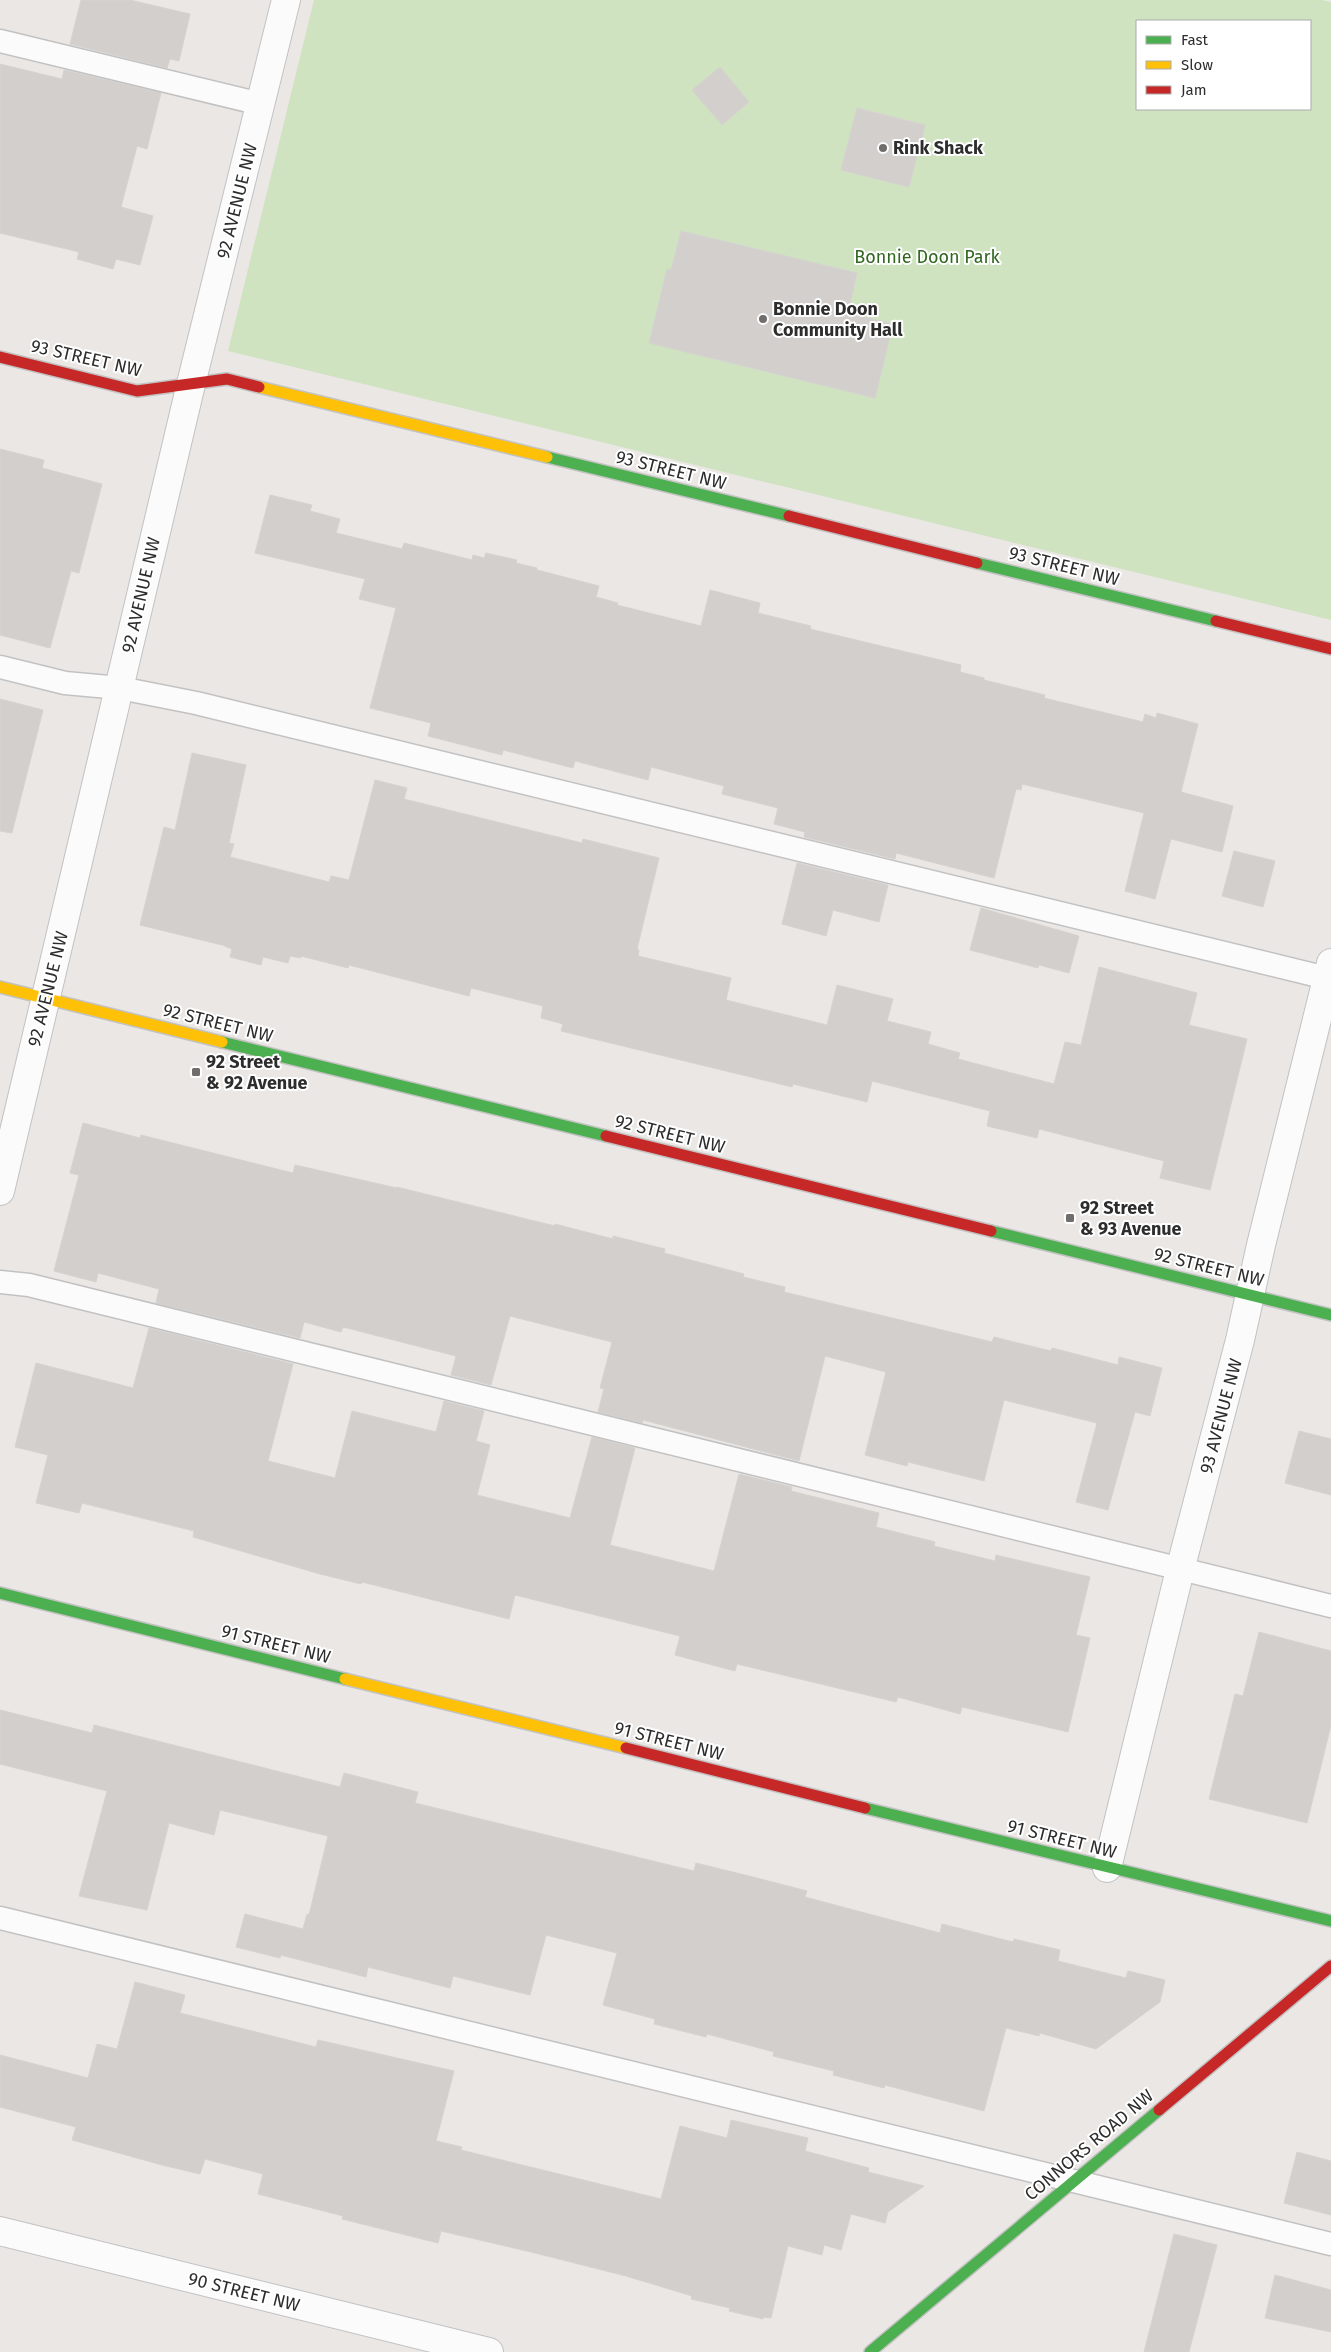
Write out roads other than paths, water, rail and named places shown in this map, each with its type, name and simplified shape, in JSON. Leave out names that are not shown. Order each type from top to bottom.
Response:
[{"type":"street","name":"92 AVENUE NW","points":[[0,1191],[191,384],[286,0]]},
{"type":"street","name":"93 STREET NW","points":[[0,357],[137,390],[227,379],[1331,650]]},
{"type":"street","name":"93 AVENUE NW","points":[[1108,1868],[1180,1570],[1330,973]]},
{"type":"street","name":"92 STREET NW","points":[[0,987],[1331,1315]]},
{"type":"street","name":"91 STREET NW","points":[[0,1593],[1108,1868],[1331,1921]]},
{"type":"street","name":"CONNORS ROAD NW","points":[[870,2352],[1331,1966]]},
{"type":"street","name":"90 STREET NW","points":[[0,2231],[488,2352]]},
{"type":"street","points":[[888,2352],[899,2327]]},
{"type":"lane","points":[[0,41],[261,104]]},
{"type":"lane","points":[[0,667],[66,683],[120,688],[196,703],[1330,973]]},
{"type":"lane","points":[[0,1282],[29,1284],[1331,1606]]},
{"type":"lane","points":[[0,1918],[1331,2244]]},
{"type":"place","name":"Rink Shack","points":[[883,148]]},
{"type":"place","name":"Bonnie Doon Community Hall","points":[[763,319]]},
{"type":"place","name":"92 Street & 92 Avenue","points":[[196,1072]]},
{"type":"place","name":"92 Street & 93 Avenue","points":[[1070,1218]]},
{"type":"park label","name":"Bonnie Doon Park","points":[[927,257]]}]
